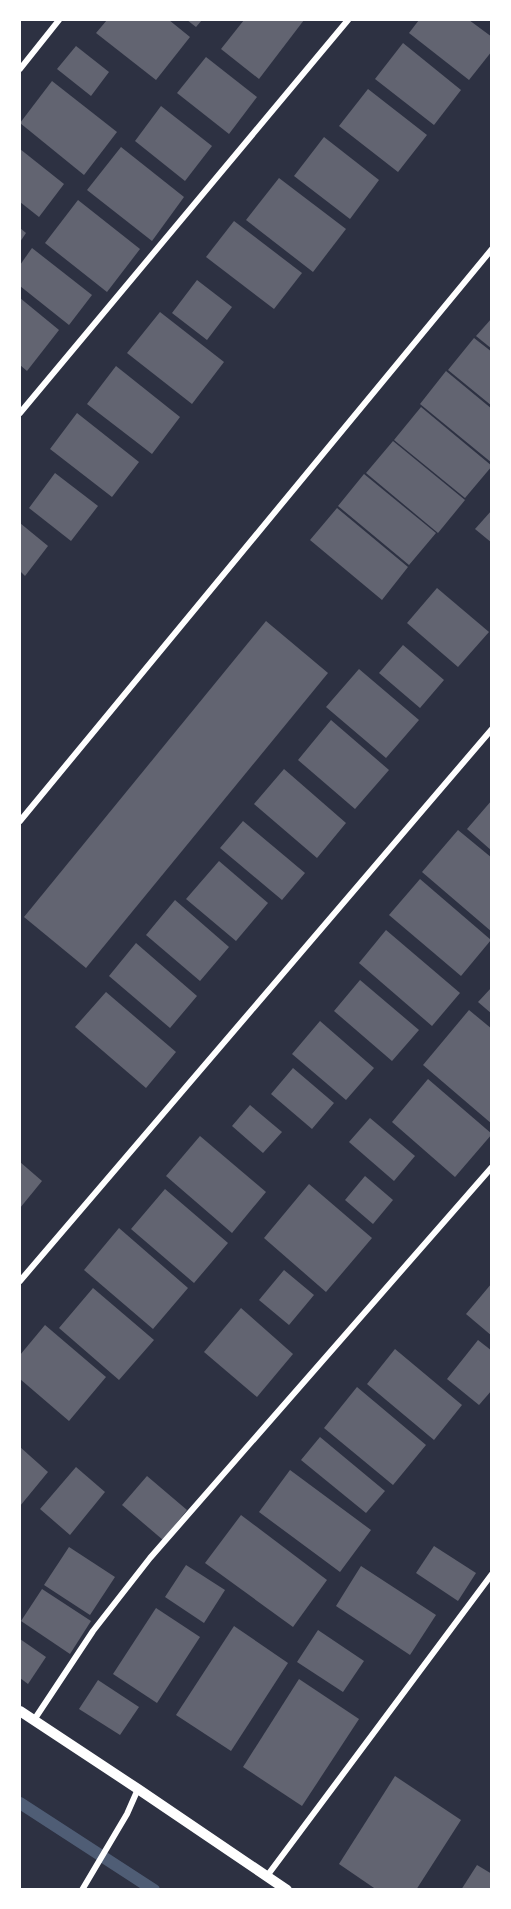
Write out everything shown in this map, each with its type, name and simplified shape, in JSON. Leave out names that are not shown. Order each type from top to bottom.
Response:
[{"type":"street","points":[[20,69],[59,20]]},
{"type":"street","points":[[20,413],[348,20]]},
{"type":"street","points":[[20,821],[492,249]]},
{"type":"street","points":[[20,1281],[492,729]]},
{"type":"street","points":[[34,1720],[93,1631],[150,1557],[492,1167]]},
{"type":"street","points":[[267,1876],[492,1574]]},
{"type":"street","points":[[20,1711],[287,1890]]},
{"type":"street","points":[[82,1890],[127,1814],[138,1789]]},
{"type":"building","points":[[107,20],[169,20],[190,37],[156,80],[96,33]]},
{"type":"building","points":[[187,20],[202,20],[196,27]]},
{"type":"building","points":[[244,20],[304,20],[259,79],[221,49]]},
{"type":"building","points":[[419,20],[469,20],[492,37],[492,51],[469,80],[409,33]]},
{"type":"building","points":[[403,43],[461,90],[434,125],[375,79]]},
{"type":"building","points":[[76,46],[109,72],[91,96],[57,69]]},
{"type":"building","points":[[206,57],[257,97],[229,134],[177,93]]},
{"type":"building","points":[[52,81],[117,132],[84,175],[20,123]]},
{"type":"building","points":[[368,89],[427,135],[398,172],[339,126]]},
{"type":"building","points":[[161,106],[212,146],[185,181],[135,141]]},
{"type":"building","points":[[324,137],[379,180],[350,219],[294,176]]},
{"type":"building","points":[[121,147],[184,197],[152,241],[87,190]]},
{"type":"building","points":[[20,149],[64,184],[39,217],[20,202]]},
{"type":"building","points":[[279,178],[346,229],[313,272],[246,220]]},
{"type":"building","points":[[78,200],[140,249],[107,292],[45,243]]},
{"type":"building","points":[[234,221],[302,273],[274,309],[206,257]]},
{"type":"building","points":[[20,228],[26,233],[20,242]]},
{"type":"building","points":[[32,248],[92,295],[69,325],[20,286],[20,265]]},
{"type":"building","points":[[197,280],[232,307],[207,340],[172,313]]},
{"type":"building","points":[[20,298],[59,330],[27,371],[20,365]]},
{"type":"building","points":[[160,312],[224,362],[192,404],[127,353]]},
{"type":"building","points":[[492,318],[492,349],[476,336]]},
{"type":"building","points":[[474,338],[492,352],[492,406],[448,370]]},
{"type":"building","points":[[116,366],[180,417],[152,454],[87,404]]},
{"type":"building","points":[[446,371],[492,409],[492,463],[420,404]]},
{"type":"building","points":[[421,407],[492,466],[465,498],[394,440]]},
{"type":"building","points":[[77,413],[139,462],[112,497],[50,449]]},
{"type":"building","points":[[393,441],[465,500],[438,533],[366,473]]},
{"type":"building","points":[[55,473],[98,506],[71,541],[29,508]]},
{"type":"building","points":[[364,474],[436,533],[409,565],[338,506]]},
{"type":"building","points":[[337,508],[408,567],[382,600],[310,540]]},
{"type":"building","points":[[492,510],[492,543],[475,529]]},
{"type":"building","points":[[20,523],[48,546],[25,576],[20,571]]},
{"type":"building","points":[[437,588],[489,632],[458,667],[407,623]]},
{"type":"building","points":[[266,621],[328,673],[86,968],[24,917]]},
{"type":"building","points":[[403,645],[444,680],[420,708],[379,673]]},
{"type":"building","points":[[359,669],[419,720],[386,758],[326,707]]},
{"type":"building","points":[[331,720],[389,770],[355,809],[298,760]]},
{"type":"building","points":[[284,769],[346,823],[317,858],[254,804]]},
{"type":"building","points":[[492,800],[492,851],[467,829]]},
{"type":"building","points":[[243,821],[305,873],[282,900],[220,848]]},
{"type":"building","points":[[458,830],[492,858],[492,932],[422,872]]},
{"type":"building","points":[[219,861],[268,903],[236,941],[186,899]]},
{"type":"building","points":[[420,879],[491,940],[461,976],[389,915]]},
{"type":"building","points":[[175,900],[229,947],[200,981],[146,935]]},
{"type":"building","points":[[386,930],[460,993],[432,1026],[359,963]]},
{"type":"building","points":[[136,943],[197,996],[170,1028],[109,976]]},
{"type":"building","points":[[360,980],[419,1030],[392,1061],[334,1011]]},
{"type":"building","points":[[492,987],[492,1014],[478,1002]]},
{"type":"building","points":[[106,992],[176,1052],[146,1088],[75,1027]]},
{"type":"building","points":[[469,1010],[492,1029],[492,1124],[423,1065]]},
{"type":"building","points":[[320,1021],[374,1068],[346,1100],[292,1054]]},
{"type":"building","points":[[293,1068],[334,1103],[312,1129],[271,1094]]},
{"type":"building","points":[[428,1079],[492,1134],[455,1177],[392,1122]]},
{"type":"building","points":[[250,1105],[282,1132],[263,1153],[232,1126]]},
{"type":"building","points":[[370,1118],[415,1156],[394,1181],[349,1142]]},
{"type":"building","points":[[200,1136],[266,1192],[232,1233],[166,1176]]},
{"type":"building","points":[[20,1162],[42,1181],[20,1208]]},
{"type":"building","points":[[365,1176],[393,1200],[373,1224],[345,1200]]},
{"type":"building","points":[[309,1184],[372,1238],[326,1292],[264,1238]]},
{"type":"building","points":[[165,1189],[228,1243],[194,1283],[131,1229]]},
{"type":"building","points":[[119,1228],[188,1288],[153,1329],[84,1270]]},
{"type":"building","points":[[284,1270],[314,1295],[289,1325],[259,1300]]},
{"type":"building","points":[[492,1283],[492,1336],[466,1314]]},
{"type":"building","points":[[93,1288],[154,1340],[119,1380],[59,1328]]},
{"type":"building","points":[[241,1308],[293,1354],[257,1397],[204,1352]]},
{"type":"building","points":[[45,1325],[106,1377],[69,1421],[20,1379],[20,1355]]},
{"type":"building","points":[[478,1340],[492,1351],[492,1390],[479,1405],[447,1379]]},
{"type":"building","points":[[395,1349],[462,1405],[434,1440],[367,1384]]},
{"type":"building","points":[[357,1387],[426,1445],[393,1485],[324,1428]]},
{"type":"building","points":[[320,1437],[385,1491],[366,1513],[301,1460]]},
{"type":"building","points":[[20,1447],[48,1472],[20,1506]]},
{"type":"building","points":[[76,1467],[105,1492],[70,1535],[40,1509]]},
{"type":"building","points":[[290,1470],[371,1530],[340,1572],[259,1512]]},
{"type":"building","points":[[147,1476],[187,1510],[163,1540],[122,1505]]},
{"type":"building","points":[[241,1515],[327,1580],[293,1627],[205,1563]]},
{"type":"building","points":[[434,1546],[476,1573],[458,1601],[416,1573]]},
{"type":"building","points":[[69,1547],[115,1577],[90,1615],[44,1585]]},
{"type":"building","points":[[186,1565],[225,1590],[204,1623],[165,1597]]},
{"type":"building","points":[[361,1566],[436,1615],[410,1655],[336,1606]]},
{"type":"building","points":[[42,1589],[91,1621],[70,1654],[21,1621]]},
{"type":"building","points":[[156,1608],[200,1637],[157,1703],[113,1674]]},
{"type":"building","points":[[234,1626],[288,1663],[231,1751],[176,1715]]},
{"type":"building","points":[[318,1630],[364,1661],[343,1692],[297,1662]]},
{"type":"building","points":[[20,1639],[46,1657],[28,1684],[20,1678]]},
{"type":"building","points":[[299,1679],[359,1719],[302,1806],[243,1767]]},
{"type":"building","points":[[98,1680],[139,1707],[120,1735],[79,1709]]},
{"type":"building","points":[[395,1776],[461,1820],[416,1890],[377,1890],[339,1864]]},
{"type":"building","points":[[477,1865],[492,1874],[492,1890],[461,1890]]},
{"type":"waterway","points":[[20,1803],[154,1890]]}]
